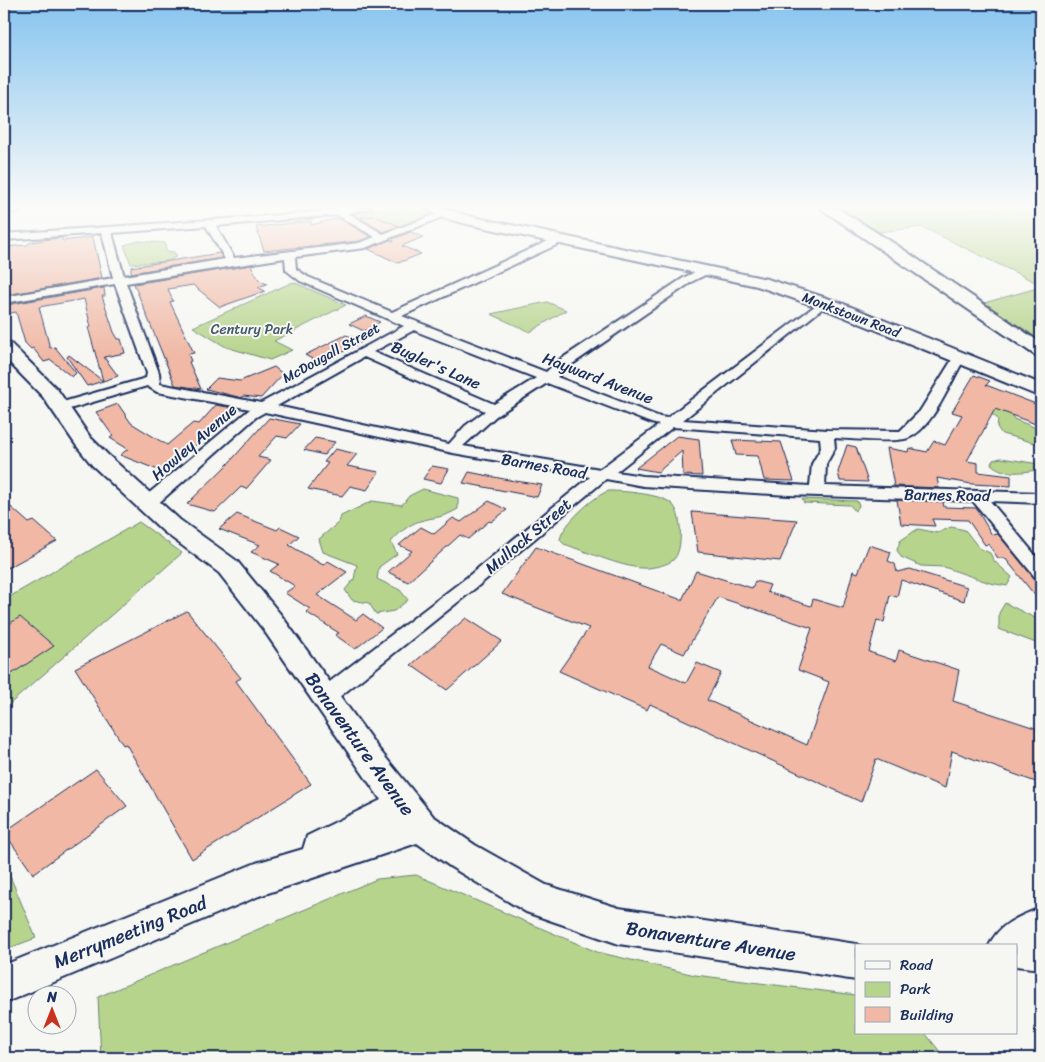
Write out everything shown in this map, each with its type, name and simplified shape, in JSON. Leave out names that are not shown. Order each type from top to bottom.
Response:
[{"type":"street","points":[[61,407],[152,381],[152,373],[119,280],[113,258]]},
{"type":"street","points":[[4,300],[260,258]]},
{"type":"street","name":"Hayward Avenue","points":[[290,258],[291,270],[298,276],[414,325],[656,420],[670,423],[827,434],[903,435],[912,432],[922,420],[941,384],[959,358]]},
{"type":"street","points":[[392,316],[520,258]]},
{"type":"street","name":"Monkstown Road","points":[[648,258],[762,282],[824,302],[1041,391]]},
{"type":"street","points":[[906,258],[1040,351]]},
{"type":"street","points":[[453,449],[462,436],[495,410],[558,371],[563,364],[689,278],[707,270]]},
{"type":"street","name":"Mullock Street","points":[[326,696],[465,588],[601,476],[824,302]]},
{"type":"street","name":"McDougall Street","points":[[263,407],[414,325]]},
{"type":"street","name":"Bonaventure Avenue","points":[[4,348],[41,382],[61,407],[83,441],[172,526],[228,567],[326,696],[411,816],[463,856],[538,900],[619,926],[855,962]]},
{"type":"street","name":"Bugler's Lane","points":[[362,352],[495,410]]},
{"type":"street","name":"Monkstown Road","points":[[1002,376],[1041,382]]},
{"type":"street","name":"Barnes Road","points":[[152,381],[157,388],[166,391],[263,407],[453,449],[601,476],[701,486],[1041,498]]},
{"type":"street","name":"Howley Avenue","points":[[148,503],[236,427],[263,407]]},
{"type":"street","points":[[817,490],[819,464],[828,448],[827,434]]},
{"type":"street","points":[[976,496],[1041,573]]},
{"type":"street","name":"Merrymeeting Road","points":[[4,984],[411,816]]},
{"type":"street","points":[[1010,944],[1028,931],[1041,926]]},
{"type":"street","points":[[1018,948],[1041,951]]},
{"type":"green space","points":[[129,258],[175,258],[169,261],[131,264]]},
{"type":"green space","points":[[985,258],[1041,258],[1041,285]]},
{"type":"green space","name":"Century Park","points":[[293,282],[346,305],[274,341],[292,350],[270,360],[226,347],[193,327]]},
{"type":"green space","points":[[1041,287],[1041,344],[984,303]]},
{"type":"green space","points":[[547,302],[566,310],[530,332],[491,314]]},
{"type":"green space","points":[[979,404],[1008,408],[1014,419],[1041,430],[1041,443],[1002,434],[997,427],[998,419]]},
{"type":"green space","points":[[1001,458],[1039,464],[1041,461],[1041,470],[1003,471],[991,464],[993,460]]},
{"type":"green space","points":[[423,489],[458,498],[458,509],[443,516],[412,524],[391,542],[397,554],[379,567],[377,579],[400,590],[408,600],[394,611],[376,614],[369,603],[352,600],[345,590],[354,579],[357,565],[323,552],[319,539],[339,522],[341,516],[372,501],[402,505],[409,496]]},
{"type":"green space","points":[[609,491],[652,495],[672,504],[680,523],[680,540],[677,555],[671,562],[651,568],[629,566],[564,544],[560,540],[566,527],[580,511],[603,493]]},
{"type":"green space","points":[[802,499],[857,501],[859,506],[855,511],[850,505],[804,503]]},
{"type":"green space","points":[[139,522],[182,553],[4,709],[4,600]]},
{"type":"green space","points":[[951,527],[965,530],[979,548],[990,553],[994,561],[1012,577],[1007,586],[990,583],[944,567],[921,566],[901,557],[897,550],[900,541],[918,529],[938,533]]},
{"type":"green space","points":[[1005,603],[1041,621],[1041,645],[999,629],[999,613]]},
{"type":"green space","points":[[4,862],[36,938],[4,950]]},
{"type":"green space","points":[[416,875],[597,952],[695,975],[855,995],[855,1034],[926,1034],[945,1058],[101,1058],[98,997],[377,879]]},
{"type":"building","points":[[4,258],[98,258],[102,278],[6,295]]},
{"type":"building","points":[[191,258],[222,258],[131,273],[131,267]]},
{"type":"building","points":[[386,258],[412,258],[398,263]]},
{"type":"building","points":[[251,265],[259,280],[267,284],[258,287],[265,291],[220,307],[193,285],[168,289],[173,301],[170,302],[194,353],[188,354],[191,361],[189,362],[201,389],[175,385],[134,284]]},
{"type":"building","points":[[104,288],[105,296],[102,296],[114,332],[118,339],[121,339],[125,353],[104,357],[118,376],[103,381],[88,327],[91,327],[84,299],[39,307],[50,348],[55,347],[76,373],[72,377],[51,360],[44,362],[33,348],[31,349],[25,343],[16,312],[6,314],[6,305]]},
{"type":"building","points":[[366,316],[380,322],[364,331],[349,324]]},
{"type":"building","points":[[346,335],[363,341],[321,364],[305,355]]},
{"type":"building","points":[[69,355],[103,381],[87,386],[67,357]]},
{"type":"building","points":[[274,367],[283,374],[261,398],[243,396],[242,398],[206,389],[217,378],[240,381]]},
{"type":"building","points":[[974,375],[990,381],[986,385],[1041,406],[1041,426],[995,409],[967,461],[978,463],[978,472],[1011,476],[1011,486],[972,484],[937,478],[939,488],[894,486],[887,448],[908,452],[909,448],[927,452],[934,441],[945,445],[962,415],[952,412]]},
{"type":"building","points":[[118,404],[131,423],[167,445],[193,423],[199,424],[216,405],[234,408],[220,425],[163,472],[120,455],[128,449],[110,438],[113,436],[96,412]]},
{"type":"building","points":[[269,418],[300,424],[287,438],[277,436],[258,457],[271,460],[246,489],[241,487],[215,512],[187,504],[227,465]]},
{"type":"building","points":[[677,436],[699,439],[702,476],[683,475],[682,451],[658,472],[636,468]]},
{"type":"building","points":[[315,438],[335,442],[324,455],[304,450]]},
{"type":"building","points":[[732,440],[781,442],[794,481],[764,480],[758,456],[736,455]]},
{"type":"building","points":[[847,445],[856,447],[868,482],[840,481],[838,472]]},
{"type":"building","points":[[335,449],[357,454],[347,466],[379,472],[367,490],[350,486],[342,496],[308,489],[328,463],[324,462]]},
{"type":"building","points":[[432,466],[449,469],[441,483],[423,479]]},
{"type":"building","points":[[469,472],[542,485],[537,497],[463,483]]},
{"type":"building","points":[[897,500],[943,502],[944,507],[976,508],[992,535],[998,534],[1034,578],[1041,581],[1041,603],[1005,558],[998,558],[988,544],[985,545],[968,520],[932,519],[935,526],[901,524]]},
{"type":"building","points":[[4,501],[29,523],[34,521],[57,541],[4,570]]},
{"type":"building","points":[[489,501],[507,510],[491,522],[489,521],[468,539],[460,535],[408,582],[388,572],[412,551],[399,545],[421,527],[434,534],[453,518],[461,522]]},
{"type":"building","points":[[692,512],[797,520],[780,561],[698,552]]},
{"type":"building","points":[[237,514],[277,530],[280,527],[299,536],[289,545],[323,565],[328,561],[347,572],[317,595],[356,620],[363,614],[382,628],[355,649],[335,635],[339,633],[306,612],[310,609],[285,593],[295,586],[270,571],[279,564],[251,552],[260,545],[219,529]]},
{"type":"building","points":[[869,545],[891,552],[888,561],[895,564],[897,572],[910,569],[967,587],[964,601],[901,580],[897,597],[890,595],[884,622],[877,620],[869,652],[896,661],[899,650],[959,670],[953,701],[1041,730],[1041,784],[952,751],[945,788],[876,759],[861,802],[650,704],[647,710],[559,671],[589,628],[502,594],[536,547],[682,600],[696,571],[752,588],[755,581],[770,585],[767,592],[811,606],[813,599],[843,608],[853,571],[858,573]],"holes":[[[718,597],[812,628],[798,670],[829,682],[807,745],[707,700],[721,673],[697,663],[686,683],[648,666],[661,644],[684,654]]]},
{"type":"building","points":[[187,611],[241,678],[236,681],[311,784],[192,859],[126,744],[123,745],[75,668]]},
{"type":"building","points":[[20,617],[54,646],[4,679],[4,627]]},
{"type":"building","points":[[466,618],[502,641],[447,690],[411,665]]},
{"type":"building","points":[[96,769],[127,806],[33,874],[4,832]]}]
